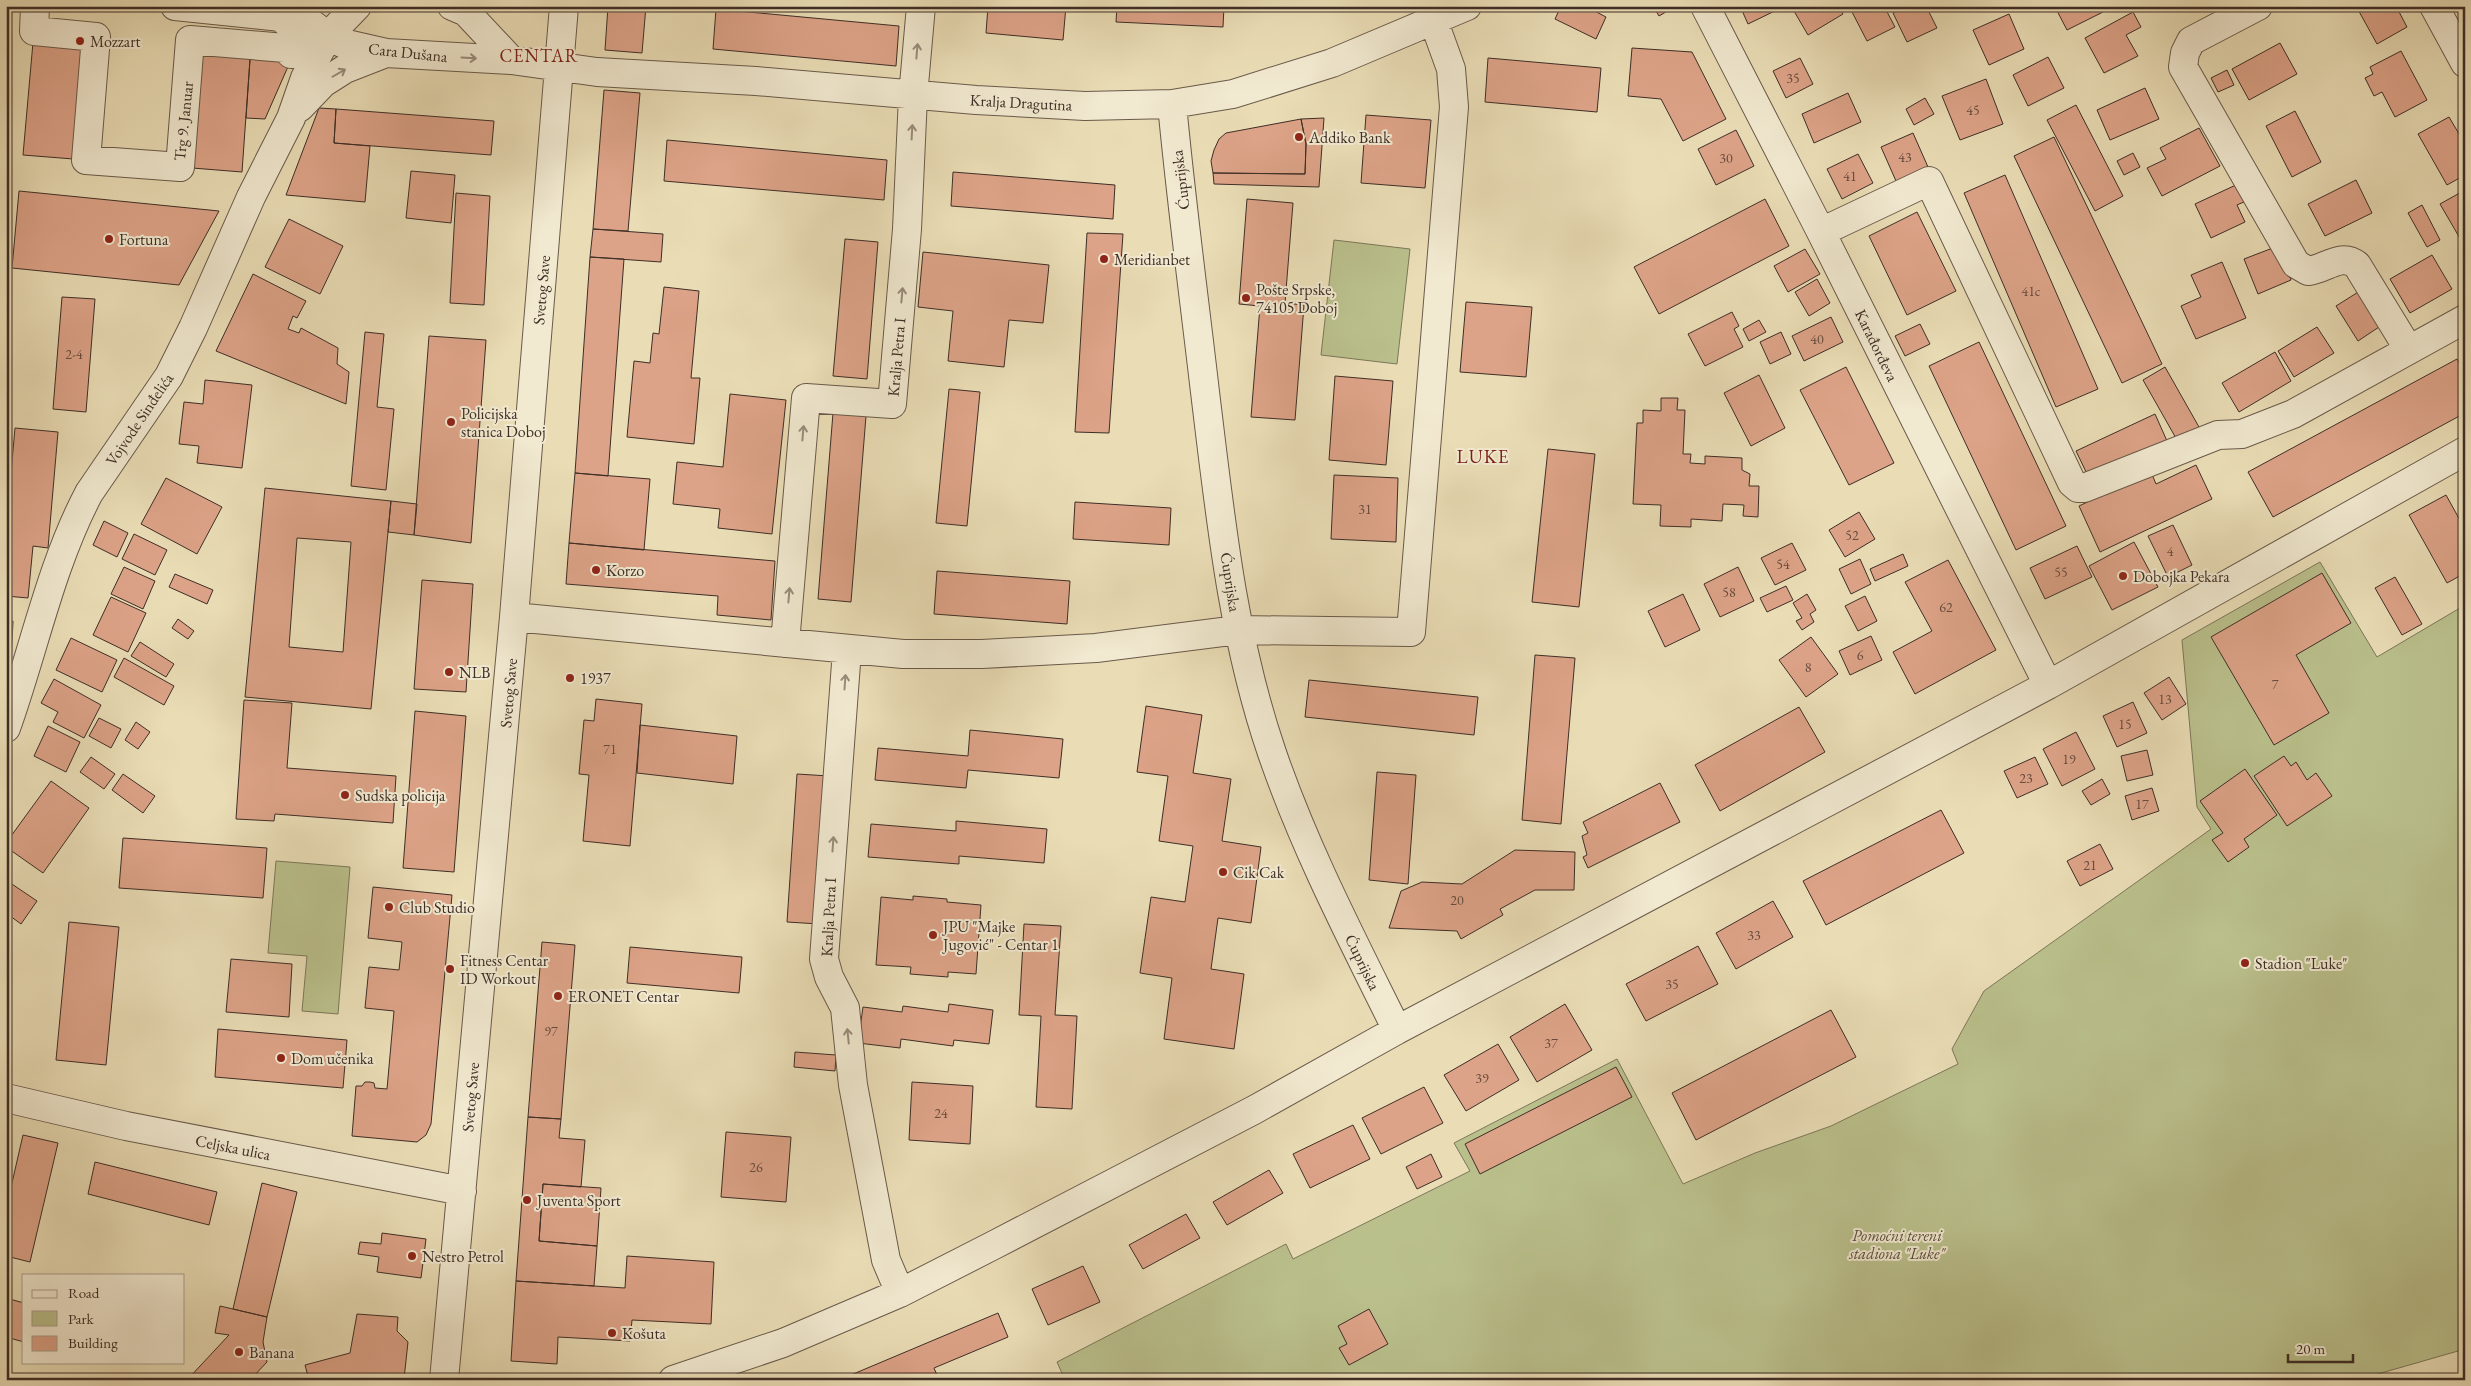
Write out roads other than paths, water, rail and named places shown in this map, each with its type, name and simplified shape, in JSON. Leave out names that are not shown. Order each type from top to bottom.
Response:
[{"type":"street","name":"Trg 9. Januar","points":[[35,6],[34,31],[96,37],[86,160],[180,168],[190,40],[285,48],[291,54],[304,53],[300,35],[281,16],[175,6]]},
{"type":"street","name":"Cara Dušana","points":[[288,6],[328,36],[342,42],[386,52],[510,60],[560,67]]},
{"type":"street","name":"Vojvode Sinđelića","points":[[6,728],[22,683],[58,562],[79,513],[89,493],[169,376],[193,328],[251,197],[291,118],[305,78],[328,36],[357,6]]},
{"type":"street","points":[[452,6],[466,12],[510,60]]},
{"type":"street","name":"Svetog Save","points":[[444,1380],[514,617],[564,6]]},
{"type":"street","name":"Kralja Petra I","points":[[785,643],[806,398],[892,404],[907,229],[913,96],[921,6]]},
{"type":"street","name":"Kralja Dragutina","points":[[560,67],[597,72],[756,81],[913,96],[1085,106],[1172,104],[1233,94],[1323,65],[1434,22],[1467,6]]},
{"type":"street","name":"Karađorđeva","points":[[1705,6],[1821,232],[2048,685]]},
{"type":"street","points":[[2258,6],[2191,41],[2185,53],[2183,68],[2296,264],[2308,271],[2319,270],[2341,258],[2350,259],[2357,265],[2409,350]]},
{"type":"street","points":[[2434,6],[2465,63]]},
{"type":"street","points":[[514,617],[902,654],[982,654],[1086,649],[1238,630],[1411,632],[1454,107],[1451,68],[1434,22]]},
{"type":"street","name":"Vojvode Sinđelića","points":[[291,118],[323,83],[345,69],[386,52]]},
{"type":"street","name":"Ćuprijska","points":[[1172,104],[1218,498],[1238,630],[1272,751],[1298,821],[1324,883],[1398,1030]]},
{"type":"street","points":[[1821,232],[1929,181],[2072,482],[2078,488],[2084,488],[2218,435],[2242,434],[2259,429],[2293,414],[2465,319]]},
{"type":"street","points":[[673,1380],[782,1343],[900,1293],[1254,1110],[1398,1030],[2048,685],[2465,451]]},
{"type":"street","name":"Kralja Petra I","points":[[847,650],[824,959],[829,977],[845,1008],[853,1085],[886,1260],[900,1293]]},
{"type":"street","name":"Celjska ulica","points":[[6,1098],[126,1126],[462,1191]]},
{"type":"place","name":"Mozzart","points":[[80,41]]},
{"type":"place","name":"Addiko Bank","points":[[1299,137]]},
{"type":"place","name":"Fortuna","points":[[109,239]]},
{"type":"place","name":"Meridianbet","points":[[1104,259]]},
{"type":"place","name":"Pošte Srpske, 74105 Doboj","points":[[1246,298]]},
{"type":"place","name":"Policijska stanica Doboj","points":[[451,422]]},
{"type":"place","name":"Korzo","points":[[596,570]]},
{"type":"place","name":"Dobojka Pekara","points":[[2123,576]]},
{"type":"place","name":"NLB","points":[[449,672]]},
{"type":"place","name":"1937","points":[[570,678]]},
{"type":"place","name":"Sudska policija","points":[[345,795]]},
{"type":"place","name":"Cik Cak","points":[[1223,872]]},
{"type":"place","name":"Club Studio","points":[[389,907]]},
{"type":"place","name":"JPU \"Majke Jugović\" - Centar 1","points":[[933,935]]},
{"type":"place","name":"Stadion \"Luke\"","points":[[2245,963]]},
{"type":"place","name":"Fitness Centar ID Workout","points":[[450,969]]},
{"type":"place","name":"ERONET Centar","points":[[558,996]]},
{"type":"place","name":"Dom učenika","points":[[281,1058]]},
{"type":"place","name":"Juventa Sport","points":[[527,1200]]},
{"type":"place","name":"Nestro Petrol","points":[[412,1256]]},
{"type":"place","name":"Košuta","points":[[612,1333]]},
{"type":"place","name":"Banana","points":[[239,1352]]},
{"type":"district","name":"CENTAR","points":[[539,56]]},
{"type":"district","name":"LUKE","points":[[1483,456]]},
{"type":"park label","name":"Pomoćni tereni stadiona \"Luke\"","points":[[1897,1244]]}]
